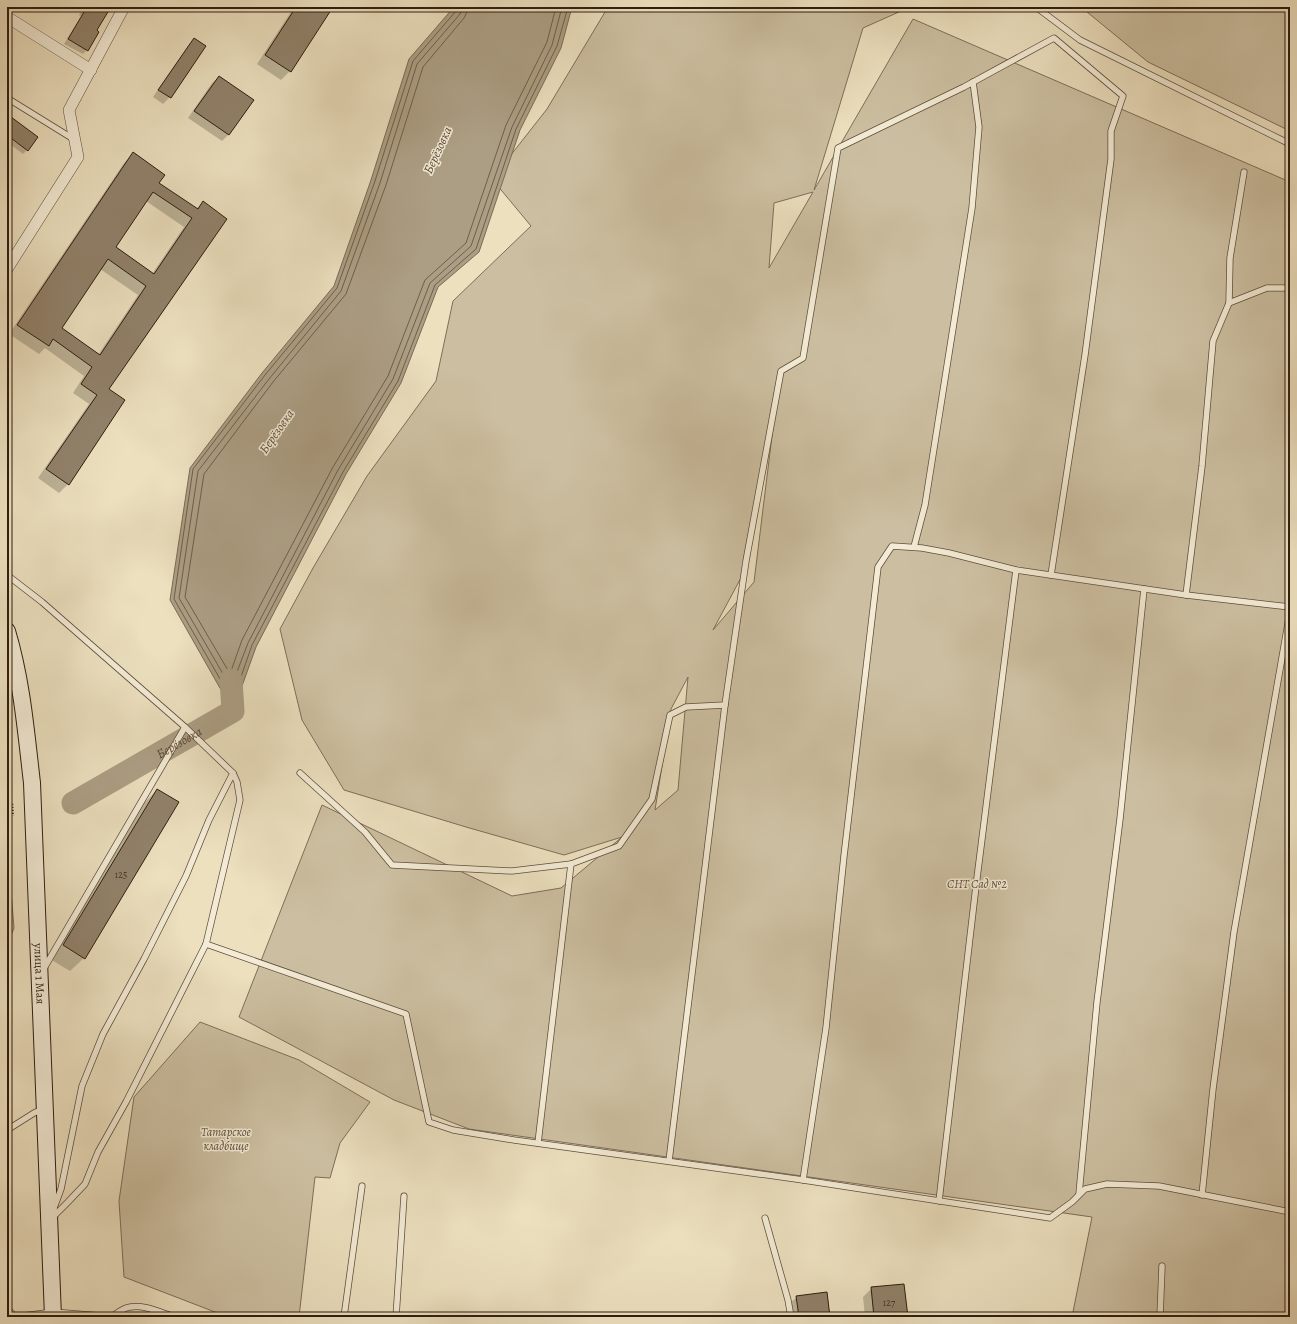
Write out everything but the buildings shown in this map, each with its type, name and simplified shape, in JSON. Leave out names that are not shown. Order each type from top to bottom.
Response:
[{"type":"main road","name":"улица 1 Мая","points":[[7,631],[16,661],[32,783],[53,1315]]},
{"type":"street","points":[[7,269],[78,157],[69,110],[124,7]]},
{"type":"street","points":[[7,17],[91,70]]},
{"type":"lane","points":[[1036,7],[1080,40],[1290,144]]},
{"type":"lane","points":[[669,1162],[725,706],[746,561],[781,371],[803,358],[838,148],[973,82],[1054,38],[1123,96],[1111,131],[1111,159],[1085,356],[1051,575]]},
{"type":"lane","points":[[914,547],[925,505],[972,208],[978,127],[973,82]]},
{"type":"lane","points":[[7,98],[75,140]]},
{"type":"lane","points":[[1186,595],[1202,466],[1213,341],[1229,303],[1230,258],[1244,172]]},
{"type":"lane","points":[[1229,303],[1267,288],[1290,288]]},
{"type":"lane","points":[[803,1180],[826,1028],[844,856],[878,567],[892,546],[914,547],[949,553],[1016,570],[1186,595],[1290,607]]},
{"type":"lane","points":[[939,1201],[977,878],[1016,570]]},
{"type":"lane","points":[[7,575],[42,602],[184,727],[227,767],[233,773],[237,782],[240,800],[206,944],[126,1102],[98,1152],[85,1184],[50,1219]]},
{"type":"lane","points":[[1079,1195],[1097,1002],[1120,819],[1144,589]]},
{"type":"lane","points":[[1202,1195],[1213,1089],[1234,932],[1290,612]]},
{"type":"lane","points":[[300,773],[365,832],[392,864],[512,871],[571,864],[619,846],[652,799],[670,715],[686,707],[725,706]]},
{"type":"lane","points":[[39,976],[184,727]]},
{"type":"lane","points":[[50,1219],[60,1189],[82,1086],[103,1034],[144,959],[186,876],[209,820],[233,773]]},
{"type":"lane","points":[[538,1143],[571,864]]},
{"type":"lane","points":[[206,944],[406,1014],[429,1122],[453,1130],[803,1180],[1050,1218],[1072,1202],[1085,1189],[1107,1184],[1159,1186],[1290,1212]]},
{"type":"lane","points":[[7,1130],[45,1108]]},
{"type":"lane","points":[[344,1317],[362,1186]]},
{"type":"lane","points":[[7,1192],[7,1240]]},
{"type":"lane","points":[[396,1317],[404,1196]]},
{"type":"lane","points":[[765,1218],[788,1300],[791,1317]]},
{"type":"lane","points":[[1160,1317],[1162,1266]]},
{"type":"lane","points":[[7,1308],[15,1317],[53,1315],[113,1317],[122,1309],[131,1307],[141,1307],[174,1317]]},
{"type":"path","points":[[7,804],[12,803],[14,816]]},
{"type":"green space","name":"СНТ Сад №2","points":[[608,7],[910,7],[863,28],[814,190],[913,19],[1290,182],[1290,1317],[1072,1317],[1092,1217],[469,1129],[394,1100],[239,1017],[322,805],[512,896],[561,888],[622,837],[564,855],[344,790],[302,720],[280,629],[313,568],[367,476],[436,381],[453,301],[531,226],[492,179],[547,109]],"holes":[[[813,192],[769,268],[774,203]],[[773,428],[754,582],[713,630],[743,574]],[[688,677],[678,790],[655,810],[671,709]]]},
{"type":"green space","points":[[1081,7],[1290,7],[1290,131],[1148,62]]},
{"type":"green space","points":[[7,842],[14,928],[7,946]]},
{"type":"green space","name":"Татарское кладбище","points":[[200,1022],[299,1060],[370,1102],[340,1143],[330,1178],[315,1177],[299,1317],[228,1317],[124,1277],[119,1201],[134,1097]]},
{"type":"water","points":[[454,7],[572,7],[561,48],[520,130],[479,252],[438,287],[401,383],[346,474],[256,647],[233,711],[170,600],[190,468],[262,373],[334,286],[371,180],[409,59]]},
{"type":"waterway","name":"Берёзовка","points":[[73,803],[233,711],[231,680]]}]
